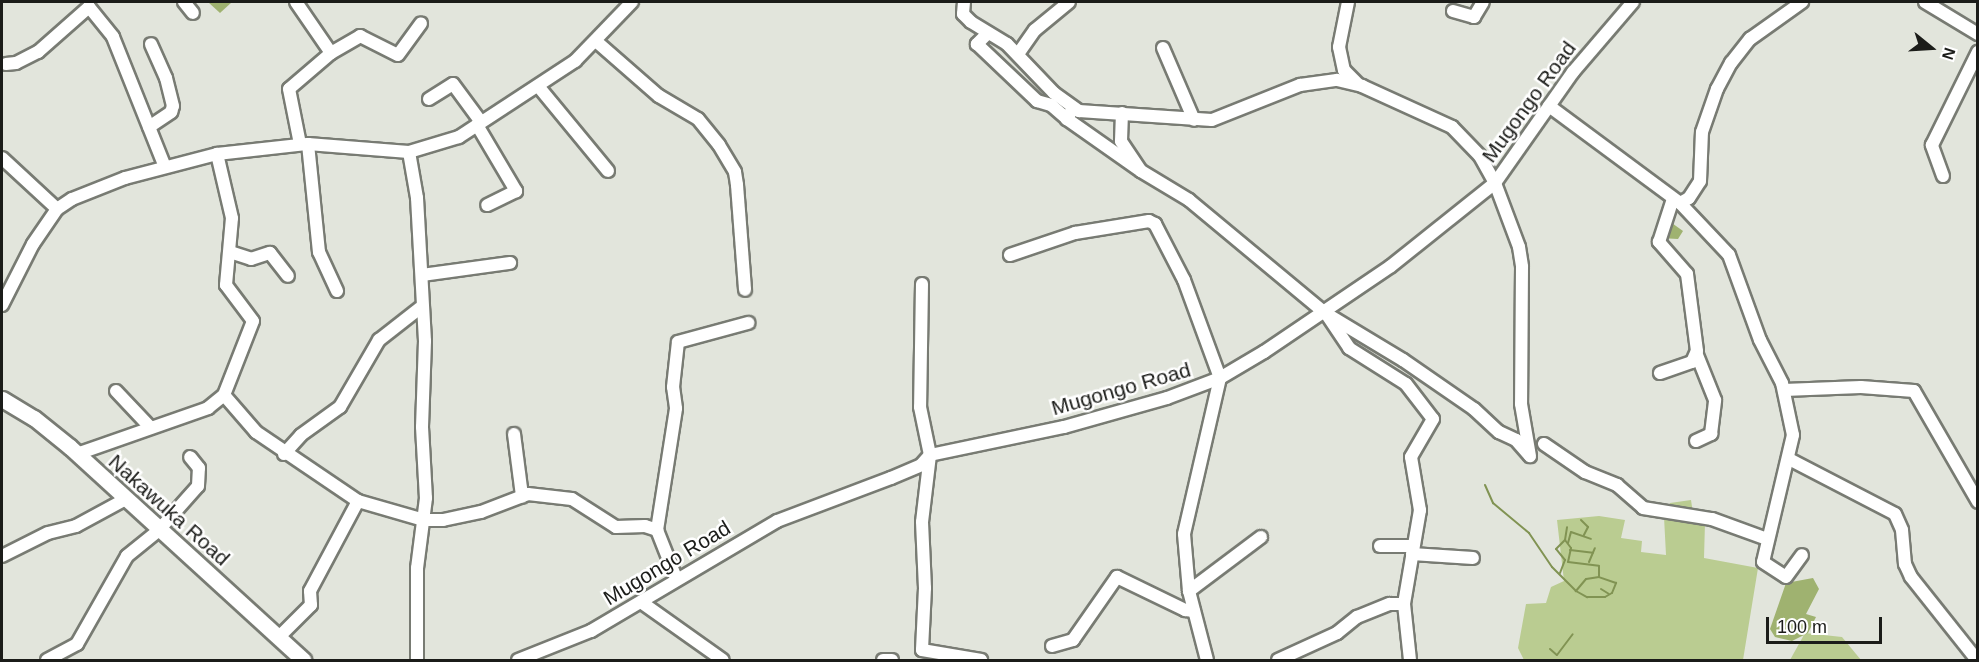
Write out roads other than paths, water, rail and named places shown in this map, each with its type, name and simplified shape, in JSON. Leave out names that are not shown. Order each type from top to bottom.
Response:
[{"type":"main road","name":"Nakawuka Road","points":[[2,399],[34,418],[77,454],[158,531],[303,660]]},
{"type":"street","points":[[72,2],[80,13]]},
{"type":"street","points":[[184,2],[193,13]]},
{"type":"street","points":[[297,2],[331,53]]},
{"type":"street","points":[[2,305],[57,209],[84,194],[165,167],[217,154],[304,144],[409,152],[459,137],[538,86],[597,42],[632,2]]},
{"type":"street","points":[[964,2],[963,14],[1018,54],[1070,114],[1109,150],[1189,200],[1325,313],[1403,360],[1474,409],[1499,432],[1516,440],[1530,456],[1521,404],[1522,267],[1519,247],[1495,183],[1480,156],[1452,127],[1350,80],[1339,47],[1348,2]]},
{"type":"street","points":[[1018,54],[1035,30],[1069,2]]},
{"type":"street","points":[[1453,11],[1474,17],[1484,2]]},
{"type":"street","name":"Mugongo Road","points":[[518,660],[591,631],[641,602],[676,578],[777,521],[891,478],[921,465],[930,455],[1064,427],[1187,392],[1220,378],[1325,313],[1424,241],[1495,183],[1592,47],[1633,2]]},
{"type":"street","points":[[1676,201],[1689,198],[1700,181],[1702,132],[1717,89],[1731,63],[1750,39],[1803,2]]},
{"type":"street","points":[[1925,2],[1977,34]]},
{"type":"street","points":[[6,63],[16,63],[39,52],[89,7],[113,37],[165,167]]},
{"type":"street","points":[[338,291],[319,252],[304,144],[289,89],[331,53],[360,36],[398,55],[420,23]]},
{"type":"street","points":[[988,33],[977,44],[1037,101],[1070,114],[1122,113],[1194,120],[1227,117],[1318,80],[1362,86]]},
{"type":"street","points":[[597,42],[659,96],[698,119],[719,144],[736,178],[745,290]]},
{"type":"street","points":[[149,127],[171,112],[173,106],[166,78],[151,44]]},
{"type":"street","points":[[1163,48],[1194,120]]},
{"type":"street","points":[[1943,176],[1932,145],[1977,52]]},
{"type":"street","points":[[429,99],[453,84],[479,123],[516,191],[487,205]]},
{"type":"street","points":[[538,86],[608,171]]},
{"type":"street","points":[[1549,106],[1676,201],[1729,255],[1760,340],[1784,390],[1793,435],[1763,562],[1769,569],[1786,577],[1802,555]]},
{"type":"street","points":[[1103,113],[1141,171]]},
{"type":"street","points":[[1109,150],[1119,136],[1122,113]]},
{"type":"street","points":[[409,152],[417,198],[422,275],[420,308],[425,341],[424,520],[417,568],[417,660]]},
{"type":"street","points":[[77,454],[208,408],[224,395],[253,321],[226,285],[232,218],[217,154]]},
{"type":"street","points":[[2,158],[57,209]]},
{"type":"street","points":[[1676,201],[1659,242],[1688,274],[1697,355],[1702,360],[1715,400],[1711,434],[1696,441]]},
{"type":"street","points":[[1010,255],[1075,233],[1121,223],[1153,222],[1184,280],[1220,378],[1184,534],[1189,591],[1207,660]]},
{"type":"street","points":[[230,252],[251,259],[270,253],[288,276]]},
{"type":"street","points":[[422,275],[510,263]]},
{"type":"street","points":[[913,660],[922,650],[925,588],[922,522],[930,455],[920,407],[922,284]]},
{"type":"street","points":[[284,454],[302,435],[340,407],[379,340],[420,308]]},
{"type":"street","points":[[1325,313],[1358,357],[1393,374],[1431,411],[1431,426],[1411,457],[1420,510],[1404,604],[1410,660]]},
{"type":"street","points":[[676,578],[657,530],[676,408],[673,387],[678,342],[748,323]]},
{"type":"street","points":[[1660,373],[1689,363],[1697,355]]},
{"type":"street","points":[[1784,390],[1861,387],[1914,391],[1977,502]]},
{"type":"street","points":[[116,391],[150,427]]},
{"type":"street","points":[[224,395],[256,432],[284,454],[332,481],[358,501],[424,520],[462,517],[522,496],[572,500],[616,527],[645,526],[657,530]]},
{"type":"street","points":[[514,434],[522,496]]},
{"type":"street","points":[[1544,444],[1585,472],[1617,485],[1643,508],[1712,519],[1767,539]]},
{"type":"street","points":[[47,660],[77,644],[120,565],[158,531],[199,483],[199,468],[190,457]]},
{"type":"street","points":[[1789,459],[1895,514],[1902,530],[1905,564],[1915,585],[1977,660]]},
{"type":"street","points":[[2,556],[48,533],[76,526],[124,500]]},
{"type":"street","points":[[279,638],[309,607],[310,591],[358,501]]},
{"type":"street","points":[[1189,591],[1261,537]]},
{"type":"street","points":[[1380,546],[1473,558]]},
{"type":"street","points":[[1052,646],[1073,640],[1117,577],[1185,610],[1194,610]]},
{"type":"street","points":[[641,602],[723,660]]},
{"type":"street","points":[[1278,660],[1337,633],[1357,617],[1390,604],[1404,604]]},
{"type":"street","points":[[922,650],[981,660]]},
{"type":"street","points":[[883,660],[892,660]]},
{"type":"waterway","points":[[1485,485],[1493,503],[1529,533],[1552,567],[1576,591],[1587,597],[1605,597],[1612,593],[1616,583],[1599,577],[1586,579],[1576,591]]},
{"type":"waterway","points":[[1581,520],[1588,527],[1584,535]]},
{"type":"waterway","points":[[1560,573],[1565,560],[1556,549],[1565,540],[1567,527]]},
{"type":"waterway","points":[[1568,543],[1571,532],[1591,539]]},
{"type":"waterway","points":[[1565,540],[1571,548],[1568,562],[1599,566],[1599,577]]},
{"type":"waterway","points":[[1589,562],[1595,548]]},
{"type":"waterway","points":[[1570,550],[1593,553]]},
{"type":"waterway","points":[[1601,589],[1609,594]]},
{"type":"waterway","points":[[1550,649],[1557,655],[1573,634]]}]
